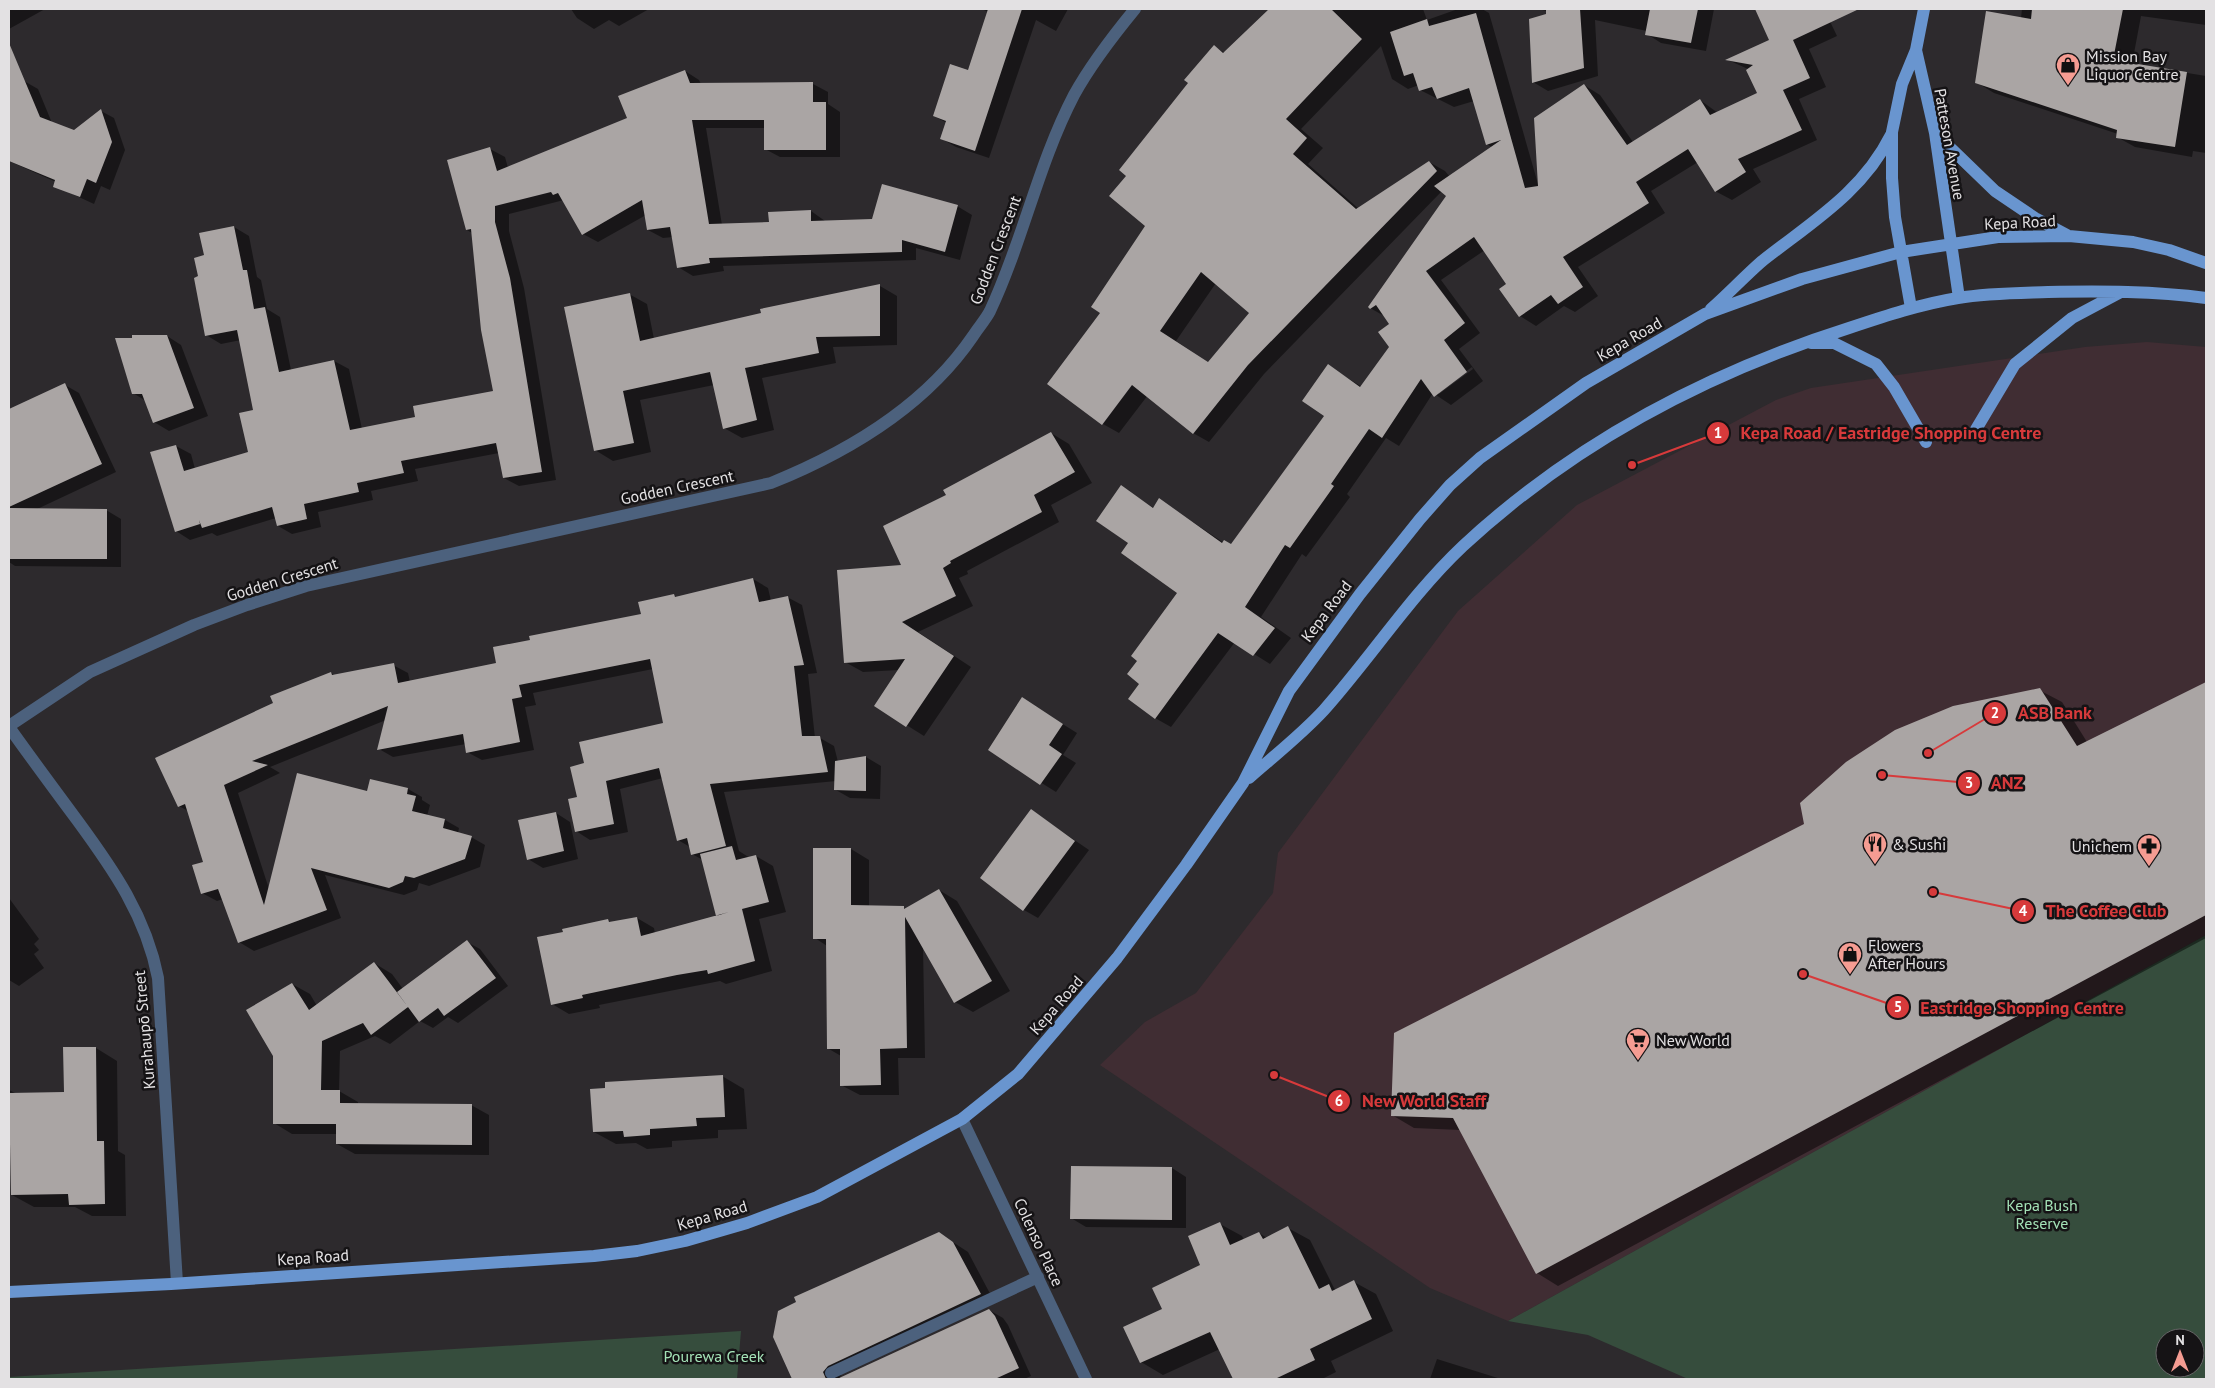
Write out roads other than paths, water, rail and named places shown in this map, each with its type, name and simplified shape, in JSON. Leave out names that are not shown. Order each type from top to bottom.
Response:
[{"type":"main road","name":"Patteson Avenue","points":[[1911,308],[1901,252],[1893,188],[1892,132],[1902,84],[1916,50],[1924,9]]},
{"type":"main road","name":"Patteson Avenue","points":[[1916,50],[1935,133],[1959,298]]},
{"type":"main road","points":[[1705,314],[1761,262],[1790,241],[1864,178],[1879,158],[1892,132]]},
{"type":"main road","points":[[1935,133],[1995,191],[2035,218],[2069,236]]},
{"type":"main road","name":"Kepa Road","points":[[9,1292],[594,1256],[675,1243],[747,1223],[817,1197],[962,1119],[1018,1074],[1118,958],[1243,783],[1288,691],[1374,575],[1450,484],[1480,458],[1586,383],[1705,314],[1802,279],[1901,252],[1998,237],[2069,236],[2133,242],[2169,250],[2206,263]]},
{"type":"main road","points":[[1975,431],[2015,364],[2072,318],[2121,292]]},
{"type":"main road","name":"Kepa Road","points":[[1243,783],[1323,711],[1421,590],[1462,547],[1496,517],[1599,442],[1651,411],[1726,373],[1800,343],[1911,308],[1959,298],[1995,294],[2121,292],[2172,294],[2206,298]]},
{"type":"main road","points":[[1800,343],[1834,343],[1876,364],[1894,388],[1926,442]]},
{"type":"street","name":"Godden Crescent","points":[[9,726],[90,672],[194,625],[247,605],[306,586],[771,483],[804,470],[844,449],[899,412],[926,390],[962,352],[989,312],[1063,118],[1093,61],[1134,9]]},
{"type":"street","name":"Kurahaupō Street","points":[[9,726],[115,873],[135,907],[154,955],[158,978],[177,1283]]},
{"type":"street","name":"Colenso Place","points":[[962,1119],[1086,1379]]},
{"type":"street","points":[[831,1373],[1038,1277]]},
{"type":"place","name":"Mission Bay Liquor Centre","points":[[2068,86]]},
{"type":"place","name":"Kepa Road / Eastridge Shopping Centre","points":[[1632,465]]},
{"type":"place","name":"ASB Bank","points":[[1928,753]]},
{"type":"place","name":"ANZ","points":[[1882,775]]},
{"type":"place","name":"& Sushi","points":[[1875,865]]},
{"type":"place","name":"Unichem","points":[[2149,867]]},
{"type":"place","name":"The Coffee Club","points":[[1933,892]]},
{"type":"place","name":"Eastridge Shopping Centre","points":[[1803,974]]},
{"type":"place","name":"Flowers After Hours","points":[[1850,975]]},
{"type":"place","name":"New World","points":[[1638,1061]]},
{"type":"place","name":"New World Staff","points":[[1274,1075]]},
{"type":"park label","name":"Kepa Bush Reserve","points":[[2042,1214]]},
{"type":"park label","name":"Pourewa Creek","points":[[714,1356]]}]
